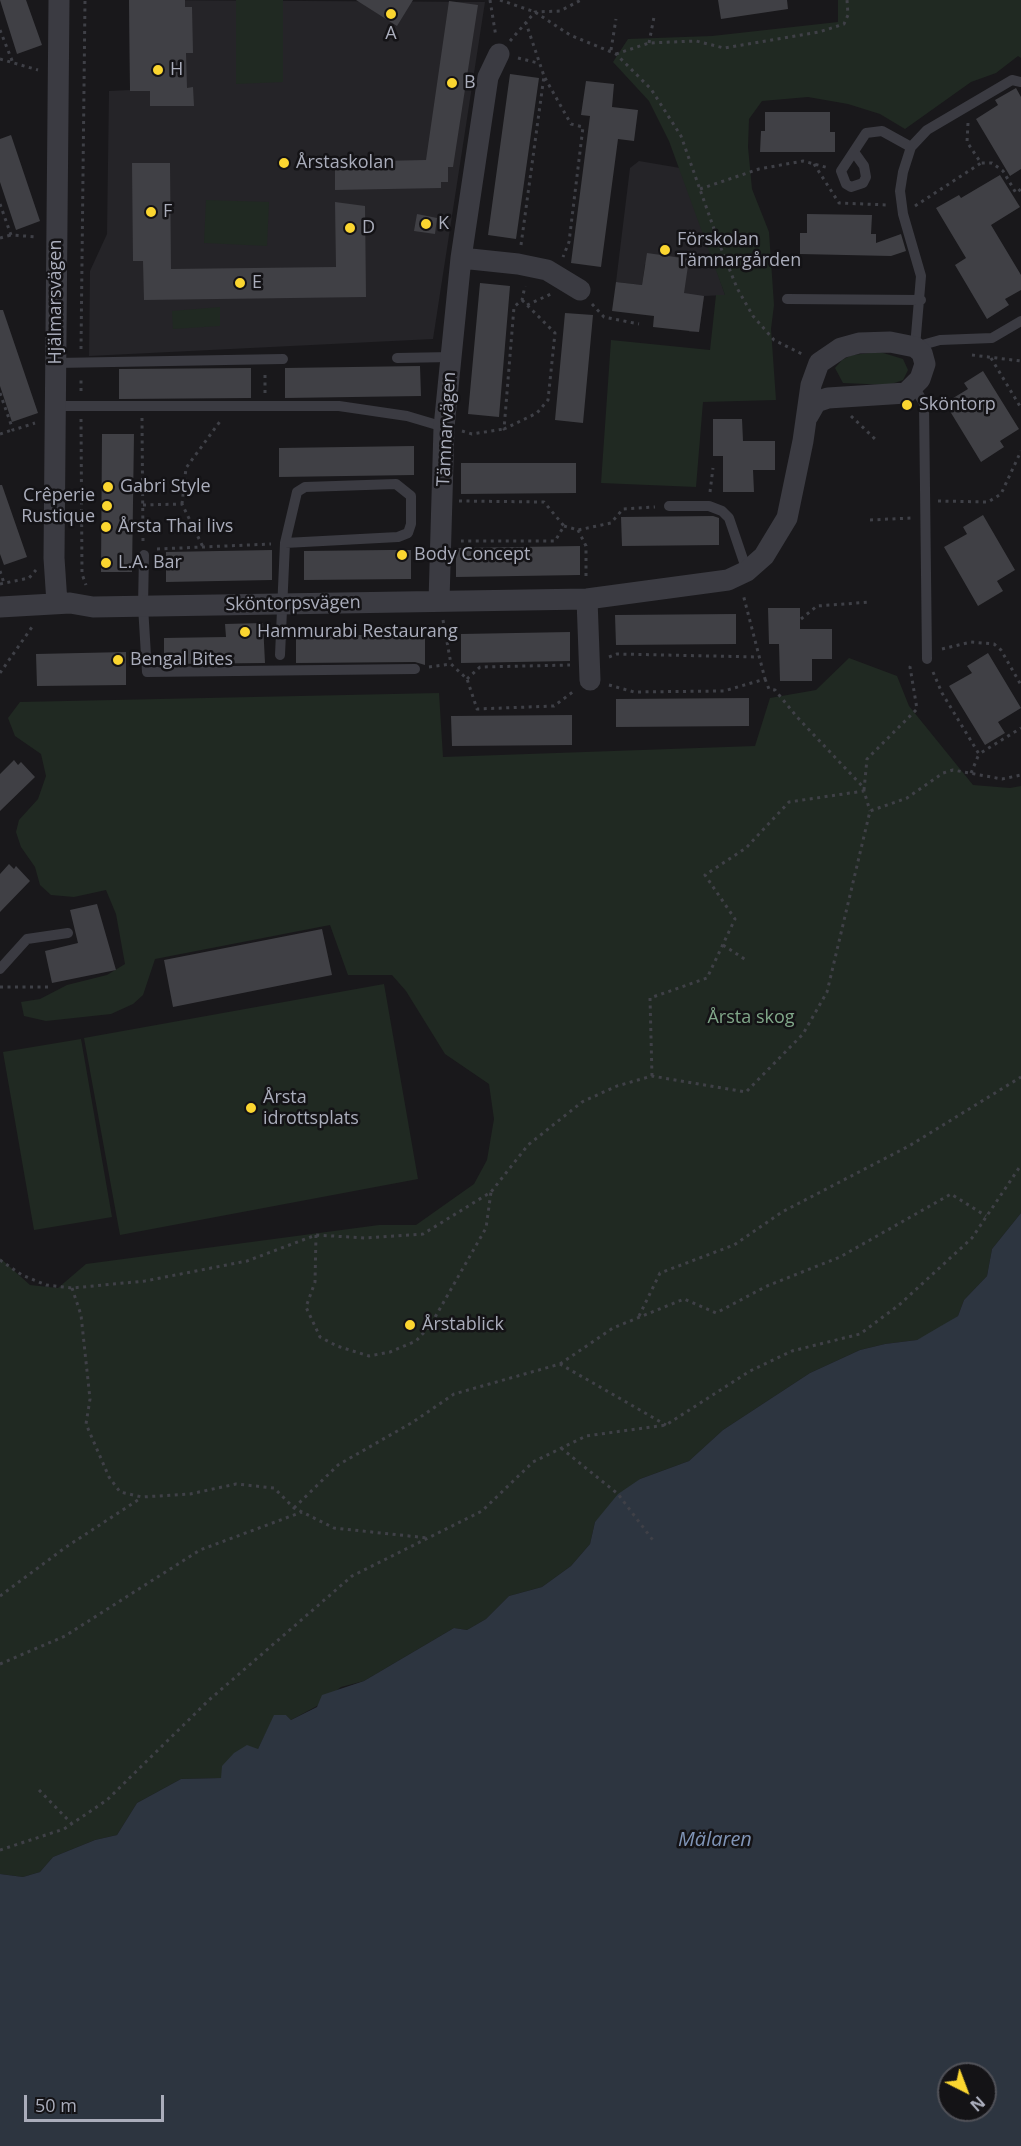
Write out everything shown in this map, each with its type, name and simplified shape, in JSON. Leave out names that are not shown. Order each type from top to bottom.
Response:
[{"type":"street","name":"Hjälmarsvägen","points":[[59,0],[69,363]]},
{"type":"street","name":"Hjälmarsvägen","points":[[63,603],[62,409],[69,363],[73,0]]},
{"type":"street","name":"Tämnarvägen","points":[[439,601],[444,427],[461,258],[488,77],[499,54]]},
{"type":"street","points":[[461,258],[518,264],[547,270],[580,290]]},
{"type":"street","points":[[808,416],[816,402],[828,398],[906,393],[914,387],[925,364],[922,353],[915,347],[890,342],[858,343],[841,348],[819,363]]},
{"type":"street","name":"Sköntorpsvägen","points":[[0,606],[63,603],[93,607],[587,599],[728,580],[747,571],[764,556],[787,518],[808,416],[811,385],[819,363]]},
{"type":"street","points":[[587,599],[590,671]]},
{"type":"lane","points":[[1021,82],[1012,80],[927,130],[911,147],[900,191],[903,214],[921,276],[921,300],[915,347],[940,340],[992,338],[1021,321]]},
{"type":"lane","points":[[855,152],[866,171],[863,183],[851,187],[846,184],[841,171],[855,152],[861,138],[873,130],[882,131],[911,147]]},
{"type":"lane","points":[[787,299],[921,300]]},
{"type":"lane","points":[[396,358],[451,357]]},
{"type":"lane","points":[[69,363],[283,358]]},
{"type":"lane","points":[[914,387],[924,404],[927,659]]},
{"type":"lane","points":[[62,409],[339,406],[407,416],[444,427]]},
{"type":"lane","points":[[280,655],[285,543],[297,492],[305,488],[396,484],[411,496],[411,524],[408,533],[398,537],[285,543]]},
{"type":"lane","points":[[669,506],[709,506],[722,510],[729,518],[747,571]]},
{"type":"lane","points":[[144,555],[143,606],[147,672],[415,669]]},
{"type":"lane","points":[[0,969],[27,939],[68,933]]},
{"type":"path","points":[[82,574],[62,409],[69,363],[85,0]]},
{"type":"path","points":[[490,0],[499,54]]},
{"type":"path","points":[[500,0],[536,12],[570,35],[611,51],[651,89],[681,136],[737,288],[753,316],[774,340],[819,363]]},
{"type":"path","points":[[499,54],[536,12],[560,11],[581,0]]},
{"type":"path","points":[[616,54],[649,43],[696,40],[724,48],[819,32],[844,24],[848,15],[847,0]]},
{"type":"path","points":[[649,43],[654,17]]},
{"type":"path","points":[[611,51],[616,19]]},
{"type":"path","points":[[526,23],[537,63],[544,76],[571,124],[583,127],[569,242],[561,260]]},
{"type":"path","points":[[0,30],[13,63]]},
{"type":"path","points":[[0,59],[46,72]]},
{"type":"path","points":[[504,429],[514,306],[522,300],[525,283],[518,264],[544,76]]},
{"type":"path","points":[[968,106],[967,141],[981,163]]},
{"type":"path","points":[[700,189],[759,169],[803,161],[841,171]]},
{"type":"path","points":[[903,214],[981,163],[992,163],[1003,171],[1016,193],[1021,189]]},
{"type":"path","points":[[0,204],[11,236]]},
{"type":"path","points":[[872,204],[887,205]]},
{"type":"path","points":[[0,238],[43,237]]},
{"type":"path","points":[[580,290],[604,317],[639,324]]},
{"type":"path","points":[[444,427],[472,434],[504,429],[537,413],[548,400],[555,333],[522,300]]},
{"type":"path","points":[[992,338],[991,357],[1021,408]]},
{"type":"path","points":[[968,354],[1021,361]]},
{"type":"path","points":[[265,371],[265,386]]},
{"type":"path","points":[[0,393],[13,430]]},
{"type":"path","points":[[203,547],[182,504],[186,468],[231,407]]},
{"type":"path","points":[[142,408],[144,555]]},
{"type":"path","points":[[0,434],[62,409]]},
{"type":"path","points":[[845,409],[875,439]]},
{"type":"path","points":[[924,501],[987,502],[1001,494],[1021,451]]},
{"type":"path","points":[[710,491],[713,468]]},
{"type":"path","points":[[443,501],[544,502],[564,526],[578,530],[611,523],[622,509],[669,506]]},
{"type":"path","points":[[142,505],[182,504]]},
{"type":"path","points":[[870,520],[924,518]]},
{"type":"path","points":[[442,541],[555,541],[564,526]]},
{"type":"path","points":[[578,530],[586,546],[587,599]]},
{"type":"path","points":[[167,549],[285,543]]},
{"type":"path","points":[[0,571],[2,584],[28,578],[40,566]]},
{"type":"path","points":[[801,619],[817,606],[871,602]]},
{"type":"path","points":[[0,673],[32,627],[32,622]]},
{"type":"path","points":[[0,1260],[22,1275],[46,1285],[72,1288],[145,1281],[247,1261],[316,1235],[365,1238],[423,1234],[491,1192],[528,1145],[582,1102],[617,1086],[652,1076],[746,1092],[804,1034],[827,992],[870,812],[864,789],[867,759],[917,709],[910,667],[913,662],[927,659],[946,646],[987,642],[1001,650],[1021,685]]},
{"type":"path","points":[[467,679],[480,667],[590,671],[617,654],[759,657]]},
{"type":"path","points":[[927,659],[942,693],[979,754]]},
{"type":"path","points":[[415,669],[451,664]]},
{"type":"path","points":[[765,679],[770,689],[775,690],[864,789]]},
{"type":"path","points":[[971,773],[979,754],[1021,728]]},
{"type":"path","points":[[870,812],[908,798],[943,773],[953,770],[1002,779],[1021,775]]},
{"type":"path","points":[[652,1076],[650,998],[707,978],[735,919],[705,875],[746,848],[789,802],[864,789]]},
{"type":"path","points":[[723,945],[746,960]]},
{"type":"path","points":[[0,987],[49,987]]},
{"type":"path","points":[[639,1317],[660,1273],[734,1245],[782,1212],[909,1146],[1021,1077]]},
{"type":"path","points":[[0,1850],[64,1829],[107,1800],[209,1700],[352,1576],[482,1511],[533,1462],[586,1436],[666,1425],[750,1371],[781,1356],[860,1334],[899,1305],[972,1238],[1021,1165]]},
{"type":"path","points":[[316,1235],[315,1282],[306,1307],[320,1337],[337,1346],[369,1356],[390,1352],[416,1341],[430,1326],[486,1228],[491,1192]]},
{"type":"path","points":[[294,1508],[338,1465],[413,1422],[453,1394],[560,1364],[613,1328],[684,1299],[716,1313],[767,1286],[840,1257],[951,1194],[986,1216]]},
{"type":"path","points":[[72,1288],[81,1315],[90,1399],[86,1424],[96,1449],[120,1492],[142,1497],[190,1494],[236,1484],[274,1488],[294,1508],[334,1527],[429,1538]]},
{"type":"path","points":[[560,1364],[666,1425]]},
{"type":"path","points":[[561,1448],[618,1494],[655,1543]]},
{"type":"path","points":[[0,1596],[66,1547],[142,1497]]},
{"type":"path","points":[[0,1664],[65,1636],[200,1550],[302,1512]]},
{"type":"path","points":[[39,1790],[72,1824]]},
{"type":"shaded area","name":"Årstaskolan","points":[[129,0],[485,2],[433,339],[89,356],[90,271],[107,234],[109,91],[130,90]]},
{"type":"shaded area","name":"Förskolan Tämnargården","points":[[639,161],[680,168],[706,238],[725,295],[704,296],[699,332],[689,332],[693,303],[671,300],[675,268],[645,264],[642,285],[616,282],[630,168]]},
{"type":"green space","points":[[236,0],[283,0],[283,82],[236,84]]},
{"type":"green space","points":[[838,0],[1021,0],[1021,58],[1018,56],[996,73],[971,82],[905,129],[880,114],[848,104],[808,97],[762,101],[749,119],[748,147],[752,189],[769,232],[774,305],[771,329],[776,400],[703,402],[696,487],[601,483],[611,340],[710,350],[716,295],[725,295],[669,141],[649,101],[613,62],[628,39],[712,36],[838,22]]},
{"type":"green space","points":[[206,200],[269,202],[267,246],[204,243]]},
{"type":"green space","points":[[220,307],[220,326],[173,329],[172,311]]},
{"type":"green space","points":[[880,352],[903,359],[908,370],[903,380],[889,385],[843,383],[835,368],[842,360],[852,355]]},
{"type":"green space","name":"Årsta skog","points":[[849,658],[897,676],[909,706],[973,785],[1010,788],[1021,786],[1021,1213],[992,1249],[987,1276],[964,1300],[958,1316],[932,1333],[917,1340],[860,1350],[810,1373],[723,1430],[689,1461],[640,1479],[595,1522],[590,1544],[571,1566],[542,1587],[509,1596],[486,1619],[467,1630],[454,1628],[364,1681],[341,1687],[317,1706],[291,1720],[286,1715],[275,1715],[258,1749],[221,1778],[181,1779],[137,1803],[117,1835],[95,1840],[53,1857],[40,1872],[23,1877],[0,1874],[0,1258],[30,1285],[58,1288],[86,1264],[379,1225],[416,1225],[474,1184],[487,1160],[494,1119],[489,1084],[445,1054],[406,991],[392,975],[348,975],[330,925],[155,959],[143,995],[133,1004],[111,1014],[46,1021],[24,1016],[21,1002],[40,999],[67,985],[107,975],[125,964],[116,914],[106,890],[74,897],[51,895],[40,885],[35,867],[21,847],[16,832],[19,820],[38,799],[46,776],[41,754],[15,736],[8,718],[20,702],[439,693],[443,757],[755,746],[770,698],[816,690]]},
{"type":"green space","name":"Årsta idrottsplats","points":[[384,984],[418,1179],[120,1235],[84,1038]]},
{"type":"green space","points":[[81,1039],[112,1217],[34,1230],[3,1052]]},
{"type":"water","name":"Mälaren","points":[[1021,1213],[1021,2146],[0,2146],[0,1874],[23,1877],[40,1872],[53,1857],[95,1840],[117,1835],[137,1803],[181,1779],[221,1778],[222,1766],[234,1753],[247,1745],[258,1749],[274,1715],[286,1715],[291,1720],[317,1707],[322,1695],[364,1681],[454,1628],[467,1630],[486,1619],[509,1596],[542,1587],[571,1566],[590,1544],[595,1522],[618,1494],[640,1479],[689,1461],[723,1430],[810,1373],[860,1350],[917,1340],[958,1316],[964,1300],[987,1276],[992,1249]]},
{"type":"building","points":[[0,0],[26,0],[42,45],[17,54]]},
{"type":"building","name":"H","points":[[129,0],[185,0],[185,7],[192,7],[193,53],[186,53],[187,88],[193,87],[194,106],[150,106],[150,91],[130,91]]},
{"type":"building","name":"A","points":[[356,0],[413,0],[397,26]]},
{"type":"building","points":[[718,0],[787,0],[788,9],[721,19]]},
{"type":"building","points":[[449,1],[478,5],[453,167],[448,167],[448,182],[441,182],[441,188],[335,190],[335,162],[426,160]]},
{"type":"building","points":[[510,74],[539,78],[516,239],[488,235]]},
{"type":"building","points":[[586,81],[614,84],[612,107],[638,110],[634,141],[618,139],[601,267],[571,263],[590,116],[581,115]]},
{"type":"building","points":[[1016,88],[1021,97],[1021,169],[1010,176],[976,119],[998,105],[995,100]]},
{"type":"building","points":[[765,112],[830,112],[830,132],[835,132],[835,152],[760,152],[761,131],[765,131]]},
{"type":"building","points":[[11,135],[40,221],[16,230],[0,182],[0,139]]},
{"type":"building","points":[[132,163],[170,163],[171,269],[336,267],[335,202],[365,206],[366,297],[144,300],[143,261],[133,261]]},
{"type":"building","points":[[1000,175],[1020,207],[991,225],[1021,275],[1021,290],[1005,299],[1009,305],[987,319],[955,265],[966,258],[936,208],[959,195],[961,198]]},
{"type":"building","name":"K","points":[[417,214],[437,218],[435,234],[414,231]]},
{"type":"building","points":[[807,214],[872,215],[871,234],[876,234],[876,243],[901,234],[906,251],[891,256],[800,254],[800,233],[807,233]]},
{"type":"building","points":[[647,253],[689,259],[684,293],[704,296],[699,332],[653,327],[654,316],[612,311],[616,282],[642,285]]},
{"type":"building","points":[[480,283],[510,286],[499,417],[468,414]]},
{"type":"building","points":[[0,310],[3,310],[38,413],[12,422],[0,386]]},
{"type":"building","points":[[565,313],[593,315],[583,423],[555,420]]},
{"type":"building","points":[[420,366],[421,396],[285,398],[285,368]]},
{"type":"building","points":[[251,368],[251,398],[119,399],[119,369]]},
{"type":"building","points":[[983,371],[1019,429],[1000,441],[1004,447],[981,462],[945,403],[968,389],[964,383]]},
{"type":"building","points":[[713,419],[742,419],[743,441],[775,441],[775,470],[753,470],[754,492],[723,492],[723,456],[713,456]]},
{"type":"building","points":[[102,434],[134,434],[132,572],[101,572]]},
{"type":"building","points":[[414,446],[414,475],[279,477],[279,448]]},
{"type":"building","points":[[461,463],[576,463],[576,493],[461,494]]},
{"type":"building","points":[[0,485],[2,485],[27,557],[4,565],[0,554]]},
{"type":"building","points":[[983,515],[1015,570],[997,581],[1003,591],[978,606],[944,547],[967,534],[963,527]]},
{"type":"building","points":[[713,516],[719,518],[719,545],[622,546],[621,517]]},
{"type":"building","points":[[580,546],[580,575],[456,577],[456,548]]},
{"type":"building","points":[[272,550],[272,580],[166,582],[166,552]]},
{"type":"building","points":[[411,550],[411,579],[304,580],[304,551]]},
{"type":"building","points":[[768,608],[800,608],[800,629],[832,629],[832,659],[812,659],[812,681],[780,681],[779,644],[769,644]]},
{"type":"building","points":[[736,614],[736,644],[616,645],[615,615]]},
{"type":"building","points":[[263,623],[265,663],[164,664],[164,638],[226,637],[225,624]]},
{"type":"building","points":[[570,632],[570,661],[461,663],[461,634]]},
{"type":"building","points":[[425,634],[425,665],[415,662],[296,663],[296,636]]},
{"type":"building","points":[[126,652],[126,685],[37,686],[36,654]]},
{"type":"building","points":[[988,653],[1021,708],[998,722],[1005,733],[985,745],[949,686],[972,673],[967,666]]},
{"type":"building","points":[[749,698],[749,726],[616,727],[616,699]]},
{"type":"building","points":[[572,715],[572,745],[452,746],[451,716]]},
{"type":"building","points":[[14,760],[18,765],[21,762],[35,777],[0,811],[0,774]]},
{"type":"building","points":[[9,864],[14,869],[16,866],[30,881],[0,912],[0,874]]},
{"type":"building","points":[[97,904],[116,970],[52,983],[45,951],[78,943],[70,910]]},
{"type":"building","points":[[322,929],[332,975],[173,1007],[164,960]]},
{"type":"place","name":"A","points":[[391,14]]},
{"type":"place","name":"H","points":[[158,70]]},
{"type":"place","name":"B","points":[[452,83]]},
{"type":"place","name":"Årstaskolan","points":[[284,163]]},
{"type":"place","name":"F","points":[[151,212]]},
{"type":"place","name":"K","points":[[426,224]]},
{"type":"place","name":"D","points":[[350,228]]},
{"type":"place","name":"Förskolan Tämnargården","points":[[665,250]]},
{"type":"place","name":"E","points":[[240,283]]},
{"type":"place","name":"Sköntorp","points":[[907,405]]},
{"type":"place","name":"Gabri Style","points":[[108,487]]},
{"type":"place","name":"Crêperie Rustique","points":[[107,506]]},
{"type":"place","name":"Årsta Thai livs","points":[[106,527]]},
{"type":"place","name":"Body Concept","points":[[402,555]]},
{"type":"place","name":"L.A. Bar","points":[[106,563]]},
{"type":"place","name":"Hammurabi Restaurang","points":[[245,632]]},
{"type":"place","name":"Bengal Bites","points":[[118,660]]},
{"type":"place","name":"Årsta idrottsplats","points":[[251,1108]]},
{"type":"place","name":"Årstablick","points":[[410,1325]]}]
